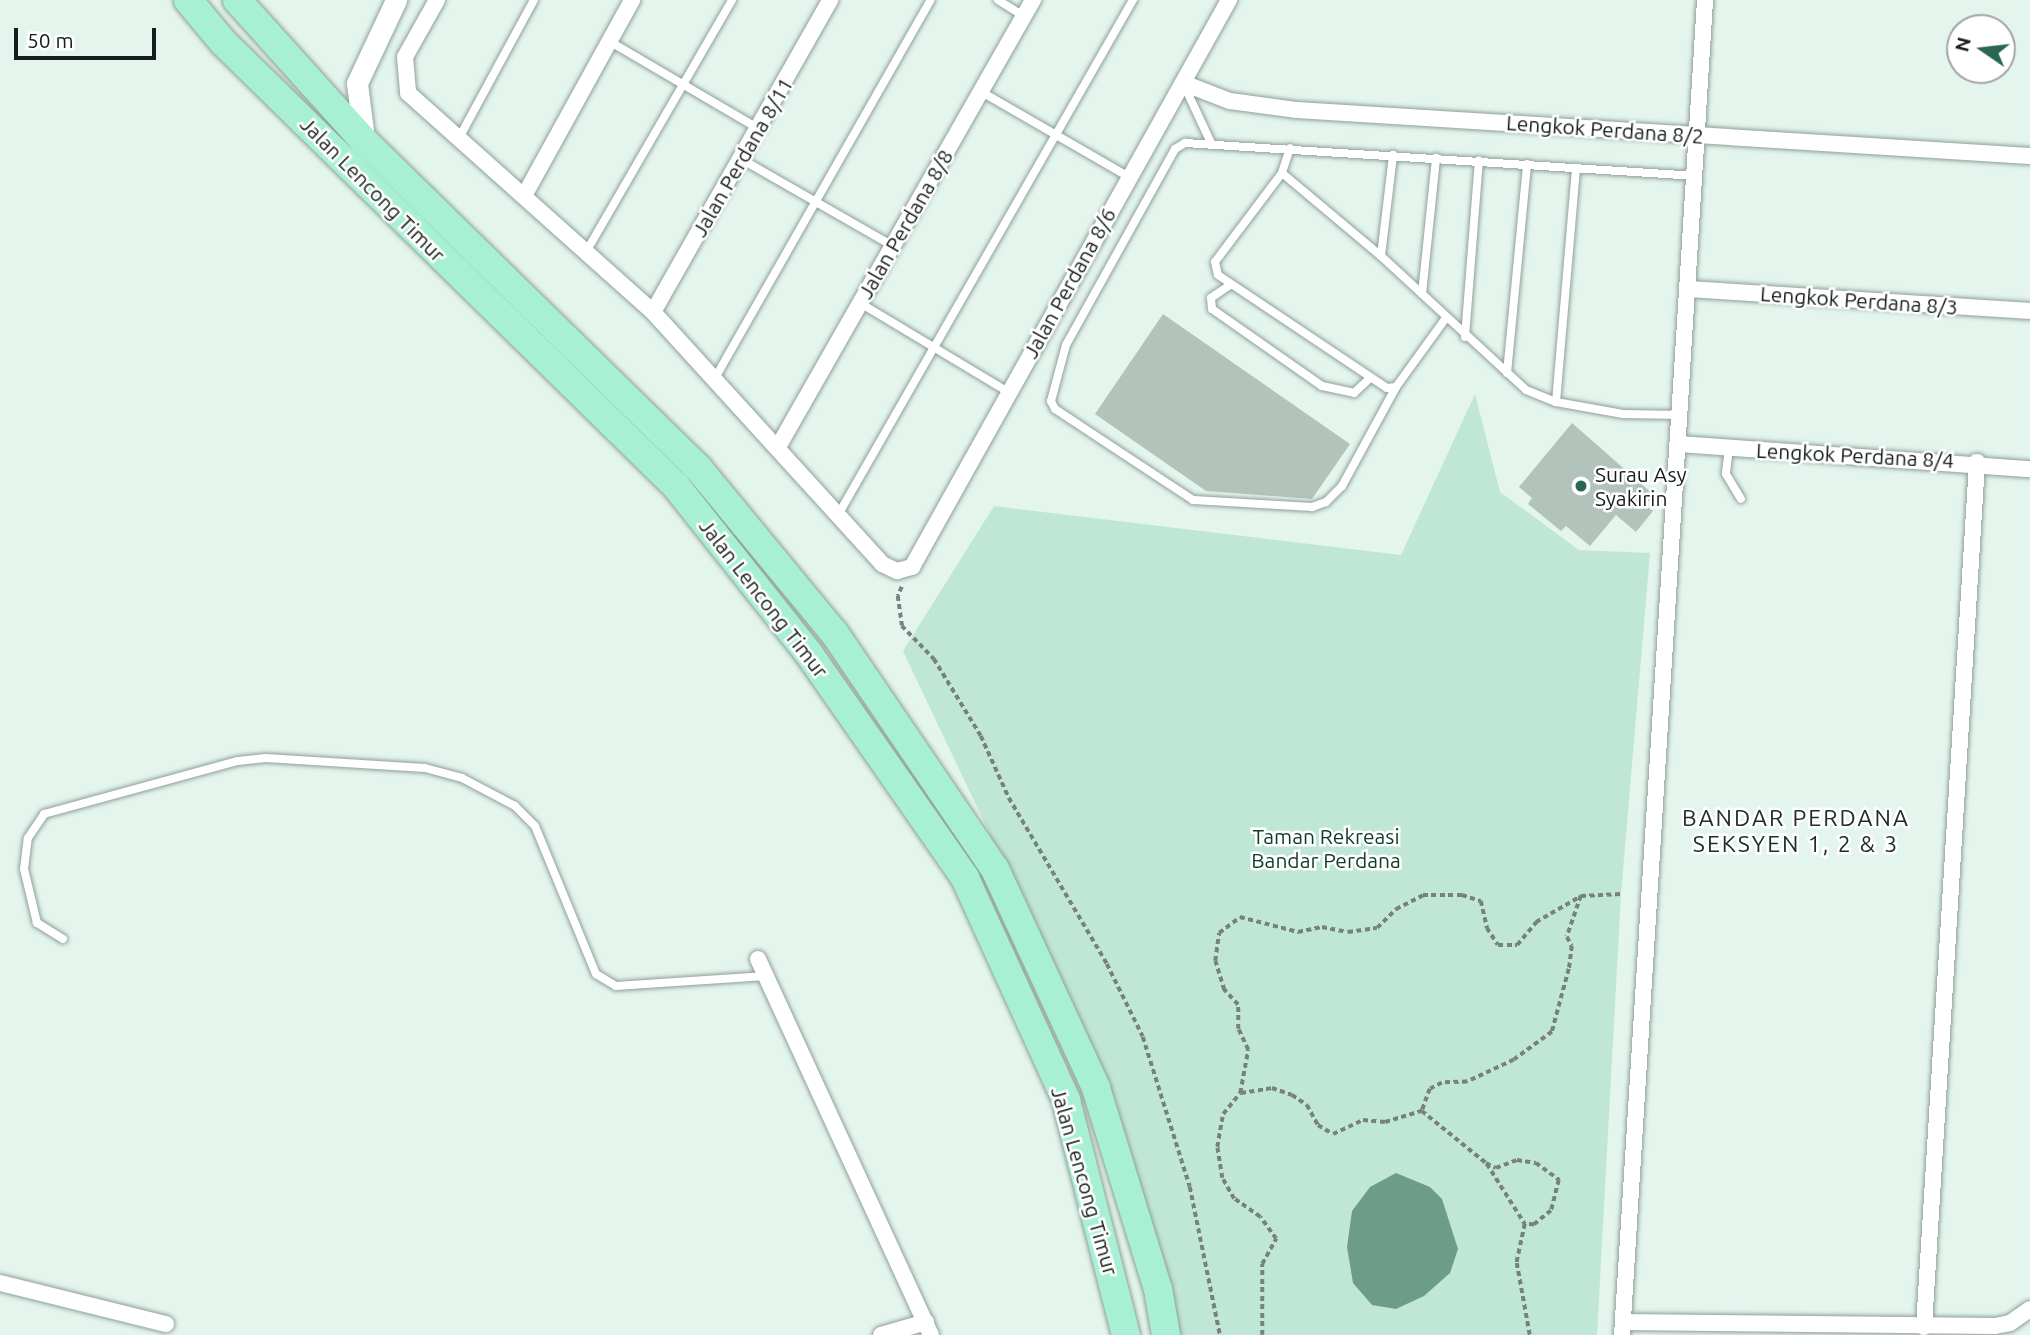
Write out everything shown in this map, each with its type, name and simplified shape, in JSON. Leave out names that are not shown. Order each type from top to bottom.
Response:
[{"type":"highway","name":"Jalan Lencong Timur","points":[[188,0],[223,42],[676,486],[809,654],[971,890],[1066,1100],[1126,1335]]},
{"type":"highway","name":"Jalan Lencong Timur","points":[[237,0],[365,142],[698,468],[835,634],[995,869],[1096,1088],[1158,1289],[1166,1335]]},
{"type":"street","points":[[365,142],[357,114],[357,83],[396,0]]},
{"type":"street","points":[[437,0],[405,57],[408,93],[653,312],[882,564],[897,571],[912,566]]},
{"type":"street","points":[[524,196],[632,0]]},
{"type":"street","name":"Jalan Perdana 8/11","points":[[653,312],[830,0]]},
{"type":"street","name":"Jalan Perdana 8/8","points":[[778,447],[1033,0]]},
{"type":"street","name":"Jalan Perdana 8/6","points":[[912,566],[1229,0]]},
{"type":"street","points":[[1705,0],[1699,136],[1623,1329],[1995,1326],[2010,1323],[2030,1309]]},
{"type":"street","name":"Lengkok Perdana 8/2","points":[[1183,83],[1230,101],[1297,110],[2030,156]]},
{"type":"street","name":"Lengkok Perdana 8/3","points":[[1689,289],[2030,311]]},
{"type":"street","name":"Lengkok Perdana 8/4","points":[[1679,444],[1978,462],[2030,469]]},
{"type":"street","points":[[1924,1327],[1978,462]]},
{"type":"street","points":[[758,958],[928,1328],[881,1335]]},
{"type":"street","points":[[0,1283],[166,1324]]},
{"type":"lane","points":[[459,138],[534,0]]},
{"type":"lane","points":[[586,252],[733,0]]},
{"type":"lane","points":[[715,378],[817,204],[931,0]]},
{"type":"lane","points":[[998,0],[1024,16]]},
{"type":"lane","points":[[838,515],[1133,0]]},
{"type":"lane","points":[[609,41],[686,83],[759,129]]},
{"type":"lane","points":[[1183,83],[1211,142]]},
{"type":"lane","points":[[981,92],[1129,177]]},
{"type":"lane","points":[[1446,318],[1396,387],[1342,486],[1326,502],[1312,507],[1193,500],[1055,409],[1051,391],[1066,345],[1175,149],[1185,143],[1211,142],[1696,176]]},
{"type":"lane","points":[[1290,148],[1282,173],[1215,262],[1218,275],[1369,379],[1396,387]]},
{"type":"lane","points":[[1381,256],[1393,155]]},
{"type":"lane","points":[[1422,294],[1436,158]]},
{"type":"lane","points":[[741,159],[893,246]]},
{"type":"lane","points":[[1465,337],[1479,161]]},
{"type":"lane","points":[[1507,373],[1527,164]]},
{"type":"lane","points":[[1556,402],[1576,168]]},
{"type":"lane","points":[[1282,173],[1381,256],[1525,390],[1556,402],[1623,414],[1681,415]]},
{"type":"lane","points":[[1230,285],[1211,298],[1212,309],[1322,386],[1354,393],[1369,379]]},
{"type":"lane","points":[[860,303],[1008,393]]},
{"type":"lane","points":[[1729,448],[1726,474],[1729,486],[1741,499]]},
{"type":"lane","points":[[63,939],[37,923],[24,869],[28,838],[44,814],[59,807],[266,758],[425,768],[461,778],[514,806],[535,826],[597,974],[616,986],[766,976]]},
{"type":"path","points":[[912,566],[898,596],[902,626],[934,659],[981,736],[1009,798],[1107,964],[1148,1049],[1191,1187],[1220,1335]]},
{"type":"path","points":[[1262,1335],[1262,1264],[1276,1239],[1260,1217],[1234,1199],[1222,1178],[1217,1147],[1223,1114],[1240,1093],[1248,1050],[1238,1029],[1238,1005],[1224,990],[1215,961],[1219,933],[1240,917],[1298,932],[1322,927],[1349,932],[1377,928],[1396,909],[1423,895],[1462,895],[1481,901],[1487,928],[1498,945],[1517,945],[1547,914],[1581,896],[1621,894]]},
{"type":"path","points":[[1422,1111],[1430,1089],[1442,1083],[1467,1082],[1514,1060],[1552,1032],[1569,969],[1572,946],[1567,937],[1581,896]]},
{"type":"path","points":[[1240,1093],[1272,1088],[1292,1096],[1307,1105],[1318,1125],[1333,1133],[1363,1120],[1385,1122],[1422,1111]]},
{"type":"path","points":[[1422,1111],[1486,1163],[1496,1168],[1517,1160],[1536,1163],[1559,1180],[1551,1211],[1534,1225],[1525,1224]]},
{"type":"path","points":[[1486,1163],[1525,1224],[1517,1263],[1524,1321],[1530,1335]]},
{"type":"green space","name":"Taman Rekreasi Bandar Perdana","points":[[1475,394],[1500,492],[1579,550],[1650,553],[1621,894],[1597,1335],[1179,1335],[1127,1138],[1069,1001],[903,651],[994,506],[1401,555]]},
{"type":"shaded area","points":[[1396,1173],[1430,1187],[1442,1199],[1458,1249],[1450,1273],[1424,1296],[1396,1309],[1372,1305],[1353,1283],[1347,1247],[1352,1211],[1370,1187]]},
{"type":"building","points":[[1163,314],[1350,444],[1312,499],[1206,491],[1095,414]]},
{"type":"building","name":"Surau Asy Syakirin","points":[[1572,423],[1654,495],[1645,505],[1653,511],[1636,532],[1616,515],[1590,546],[1566,526],[1561,531],[1528,504],[1532,498],[1519,487]]},
{"type":"place","name":"Surau Asy Syakirin","points":[[1581,486]]},
{"type":"district","name":"BANDAR PERDANA SEKSYEN 1, 2 & 3","points":[[1796,831]]}]
